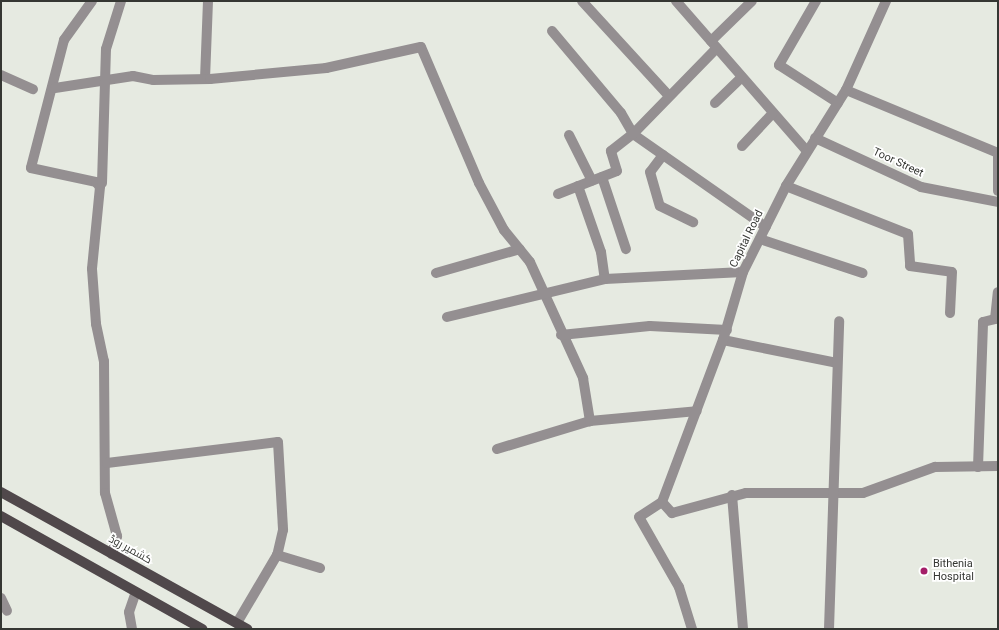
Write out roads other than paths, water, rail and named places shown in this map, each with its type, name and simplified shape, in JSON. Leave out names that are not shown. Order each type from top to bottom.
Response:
[{"type":"main road","name":"کشمیر روڈ","points":[[1,492],[248,629]]},
{"type":"main road","points":[[2,519],[202,629]]},
{"type":"street","points":[[92,1],[64,40],[54,88],[31,168],[96,182],[100,187],[92,269],[96,324],[104,361],[102,391],[107,463],[105,493],[117,536],[112,554]]},
{"type":"street","points":[[102,183],[107,82],[106,49],[121,1]]},
{"type":"street","points":[[205,79],[208,1]]},
{"type":"street","points":[[582,1],[669,96]]},
{"type":"street","points":[[676,1],[806,151]]},
{"type":"street","points":[[558,194],[617,171],[611,151],[633,134],[669,96],[752,1]]},
{"type":"street","points":[[816,1],[779,64],[838,103]]},
{"type":"street","name":"Capital Road","points":[[662,502],[727,330],[743,272],[786,186],[806,151],[846,90],[886,1]]},
{"type":"street","points":[[552,31],[621,113],[633,134],[766,227]]},
{"type":"street","points":[[54,88],[107,82],[133,76],[153,80],[205,79],[326,68],[421,47],[479,183],[504,230],[530,262],[561,335],[583,378],[590,421]]},
{"type":"street","points":[[1,75],[33,89]]},
{"type":"street","points":[[715,103],[742,77]]},
{"type":"street","points":[[846,90],[998,154],[998,191]]},
{"type":"street","points":[[742,146],[773,113]]},
{"type":"street","points":[[569,135],[597,179],[626,249]]},
{"type":"street","name":"Toor Street","points":[[815,138],[921,187],[998,202]]},
{"type":"street","points":[[663,155],[650,172],[660,206],[693,222]]},
{"type":"street","points":[[578,186],[601,252],[606,279]]},
{"type":"street","points":[[786,186],[908,234],[910,266],[952,272],[950,313]]},
{"type":"street","points":[[760,239],[862,273]]},
{"type":"street","points":[[436,273],[520,249]]},
{"type":"street","points":[[447,317],[606,279],[743,272]]},
{"type":"street","points":[[978,468],[983,322],[995,319],[998,292]]},
{"type":"street","points":[[829,629],[839,321]]},
{"type":"street","points":[[561,335],[650,326],[727,330]]},
{"type":"street","points":[[723,340],[837,363]]},
{"type":"street","points":[[497,449],[590,421],[697,411]]},
{"type":"street","points":[[107,463],[278,442],[284,530],[277,555],[237,623]]},
{"type":"street","points":[[692,629],[679,587],[639,517],[662,502],[672,513],[732,495],[864,493],[935,467],[978,468],[998,466]]},
{"type":"street","points":[[732,495],[743,629]]},
{"type":"street","points":[[277,555],[320,568]]},
{"type":"street","points":[[132,629],[129,612],[136,592]]},
{"type":"street","points":[[1,598],[7,611]]},
{"type":"place","name":"Bithenia Hospital","points":[[924,571]]}]
